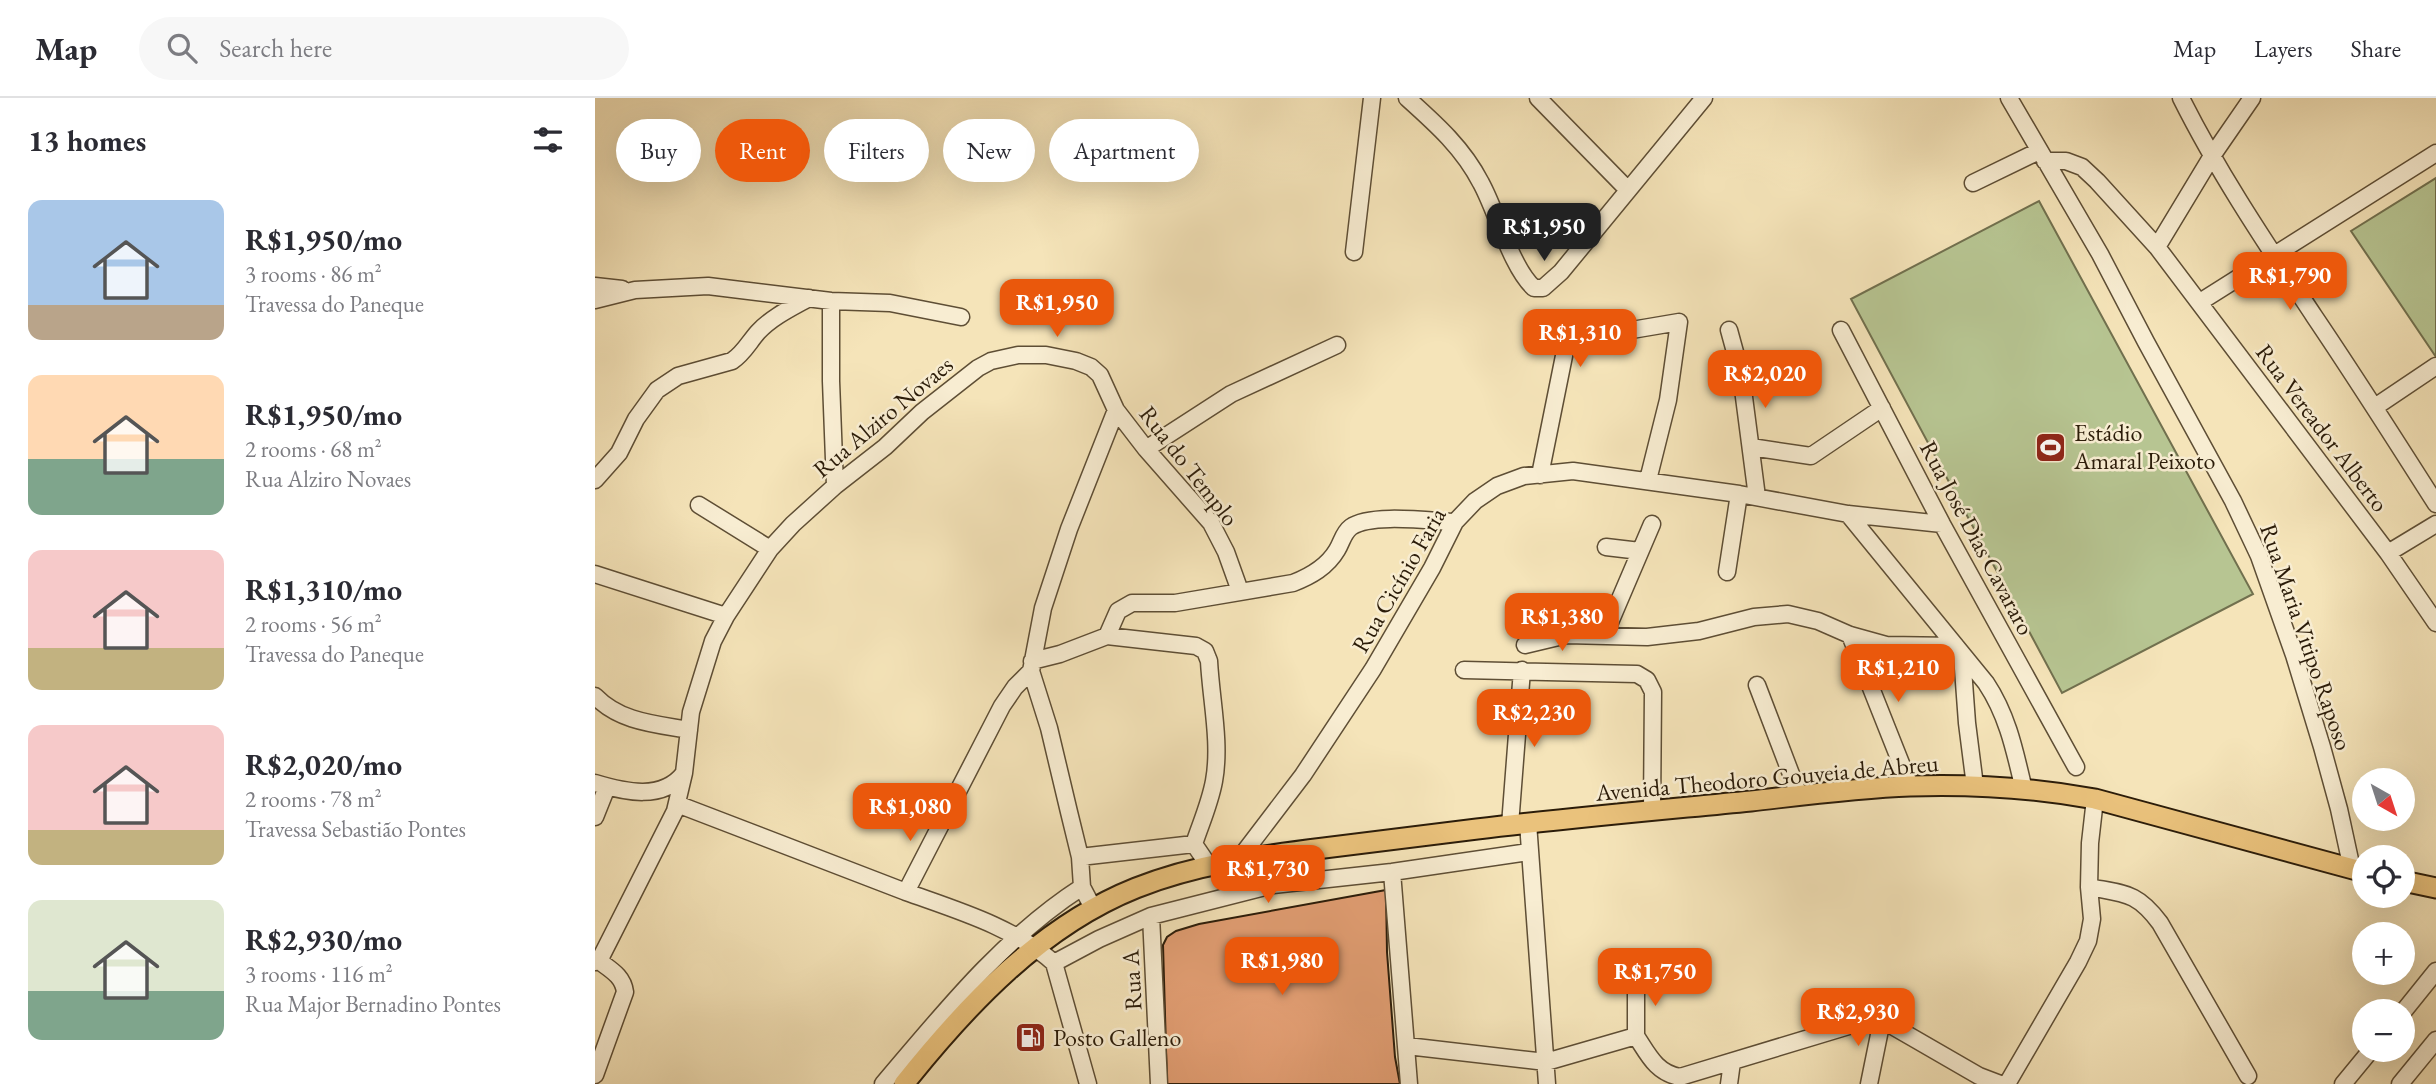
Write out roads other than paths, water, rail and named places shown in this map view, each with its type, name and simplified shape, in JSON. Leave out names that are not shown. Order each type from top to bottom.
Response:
[{"type":"main road","name":"Avenida Theodoro Gouveia de Abreu","points":[[904,1084],[945,1033],[991,987],[1036,947],[1093,908],[1136,888],[1239,859],[1519,824],[1800,795],[1910,786],[1975,786],[2095,799],[2352,869]]},
{"type":"main road","points":[[2415,883],[2436,888]]},
{"type":"street","points":[[1354,252],[1372,98]]},
{"type":"street","points":[[1407,98],[1470,162],[1527,282],[1534,288],[1543,288],[1552,282],[1704,98]]},
{"type":"street","points":[[1538,98],[1628,190]]},
{"type":"street","name":"Rua Maria Vitipo Raposo","points":[[2009,98],[2101,254],[2145,342],[2233,501],[2259,556],[2294,655],[2352,847]]},
{"type":"street","points":[[2181,98],[2212,156],[2274,255],[2436,504]]},
{"type":"street","points":[[2157,247],[2212,156],[2252,98]]},
{"type":"street","points":[[2200,302],[2436,153]]},
{"type":"street","points":[[1973,183],[2042,156]]},
{"type":"street","name":"Rua Vereador Alberto","points":[[2042,156],[2082,167],[2157,247],[2388,553],[2436,623]]},
{"type":"street","points":[[595,286],[635,290],[708,286],[831,301],[890,303],[961,317]]},
{"type":"street","points":[[595,300],[635,290]]},
{"type":"street","points":[[595,480],[619,453],[641,411],[657,390],[678,376],[732,361],[740,356],[764,326],[809,298]]},
{"type":"street","points":[[831,301],[835,486]]},
{"type":"street","points":[[1539,475],[1567,341],[1679,322],[1668,400],[1648,480]]},
{"type":"street","points":[[1729,330],[1741,374],[1757,497]]},
{"type":"street","name":"Rua José Dias Cavararo","points":[[1840,330],[1942,524],[2076,767]]},
{"type":"street","points":[[1146,449],[1231,394],[1337,345]]},
{"type":"street","name":"Rua Alziro Novaes","points":[[597,962],[677,804],[684,773],[691,712],[713,641],[726,615],[770,549],[835,486],[959,382],[991,361],[1018,355],[1047,355],[1076,360],[1100,375],[1116,410]]},
{"type":"street","points":[[2375,407],[2436,366]]},
{"type":"street","points":[[1751,447],[1811,456],[1882,408]]},
{"type":"street","points":[[1093,908],[1082,887],[1080,857],[1032,666],[1043,608],[1069,529],[1116,410]]},
{"type":"street","name":"Rua do Templo","points":[[1116,410],[1146,449],[1211,523],[1226,552],[1240,591]]},
{"type":"street","name":"Rua Cicínio Faria","points":[[1239,859],[1303,775],[1373,669],[1432,568],[1455,522],[1475,500],[1497,486],[1524,476],[1573,471],[1739,494],[1848,514],[1942,524]]},
{"type":"street","points":[[1727,572],[1739,494]]},
{"type":"street","points":[[699,505],[770,549]]},
{"type":"street","points":[[1848,514],[1986,683],[2000,704],[2010,732],[2024,790]]},
{"type":"street","points":[[1107,636],[1118,611],[1132,603],[1175,603],[1293,583],[1306,578],[1326,563],[1336,552],[1345,534],[1360,522],[1455,522]]},
{"type":"street","points":[[1605,634],[1652,524]]},
{"type":"street","points":[[2388,553],[2436,524]]},
{"type":"street","points":[[1606,547],[1640,551]]},
{"type":"street","points":[[595,574],[726,615]]},
{"type":"street","points":[[1525,645],[1567,635],[1647,637],[1699,631],[1754,617],[1788,614],[1818,621],[1850,635],[1886,645],[1959,650]]},
{"type":"street","points":[[1850,635],[1910,786]]},
{"type":"street","points":[[906,892],[1002,706],[1015,687],[1032,666],[1107,636],[1196,646],[1201,647],[1208,655],[1216,744],[1214,779],[1208,805],[1193,844]]},
{"type":"street","points":[[1959,650],[1975,786]]},
{"type":"street","points":[[1464,670],[1637,674],[1647,680],[1653,692],[1651,810]]},
{"type":"street","points":[[1522,670],[1519,824],[1529,852],[1547,1084]]},
{"type":"street","points":[[1757,685],[1800,795]]},
{"type":"street","points":[[595,696],[618,715],[689,730]]},
{"type":"street","points":[[595,817],[601,785],[647,793],[676,783],[684,773]]},
{"type":"street","points":[[2007,1084],[2088,940],[2092,919],[2089,843],[2095,799]]},
{"type":"street","points":[[677,804],[958,911],[1036,947],[1054,963],[1087,1084]]},
{"type":"street","points":[[1080,857],[1193,844]]},
{"type":"street","points":[[1193,844],[1209,866]]},
{"type":"street","points":[[1054,963],[1151,916],[1273,885],[1392,872],[1529,852]]},
{"type":"street","points":[[1392,872],[1409,1084]]},
{"type":"street","points":[[883,1084],[988,963],[1055,904],[1082,887]]},
{"type":"street","points":[[2089,887],[2132,895],[2147,906],[2160,923],[2248,1076]]},
{"type":"street","name":"Rua A","points":[[1151,916],[1159,1084]]},
{"type":"street","points":[[595,1075],[625,992],[624,982],[618,975],[597,962]]},
{"type":"street","points":[[2413,999],[2436,971]]},
{"type":"street","points":[[1636,980],[1636,1035],[1656,1066],[1667,1074],[1680,1077],[1863,1022],[1882,1020],[1979,1076],[2000,1084]]},
{"type":"street","points":[[1869,1084],[1882,1020]]},
{"type":"street","points":[[595,1044],[611,1032]]},
{"type":"street","points":[[1406,1046],[1546,1062],[1636,1035]]},
{"type":"street","points":[[2400,1084],[2436,1040]]},
{"type":"street","points":[[1729,1084],[1732,1062]]},
{"type":"street","points":[[2343,1084],[2361,1062]]},
{"type":"place","name":"Estádio Amaral Peixoto","points":[[2051,447]]},
{"type":"place","name":"Posto Galleno","points":[[1030,1038]]}]
